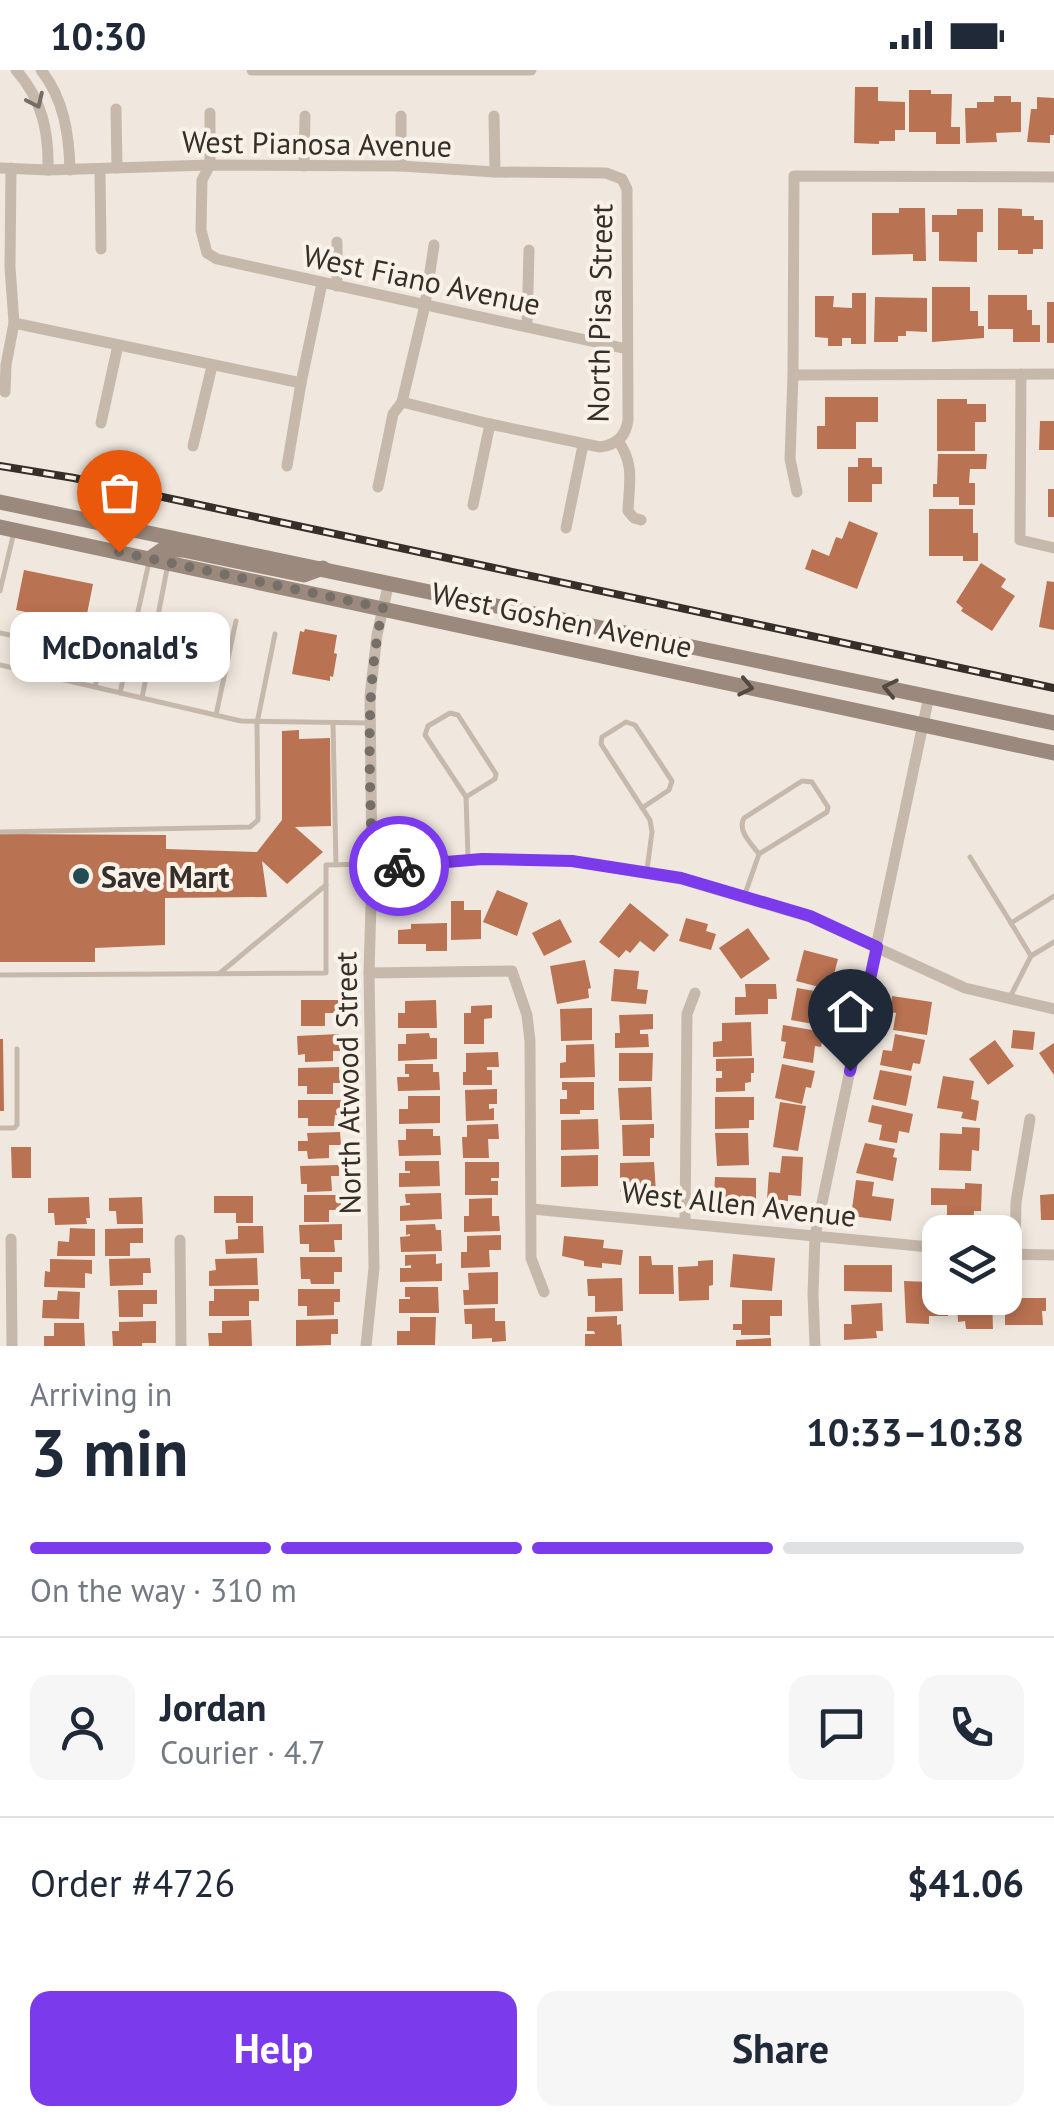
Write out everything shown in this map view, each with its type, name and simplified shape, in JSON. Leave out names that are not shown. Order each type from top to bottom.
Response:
[{"type":"main road","name":"West Goshen Avenue","points":[[0,502],[1054,723]]},
{"type":"main road","name":"West Goshen Avenue","points":[[7,528],[1054,753]]},
{"type":"main road","points":[[150,559],[162,550],[183,550],[304,575],[322,568]]},
{"type":"street","points":[[41,70],[62,107],[70,170]]},
{"type":"street","points":[[252,70],[531,70]]},
{"type":"street","points":[[20,71],[44,118],[48,170]]},
{"type":"street","points":[[116,110],[117,168]]},
{"type":"street","points":[[210,113],[210,165]]},
{"type":"street","points":[[304,166],[305,116]]},
{"type":"street","points":[[401,116],[401,166]]},
{"type":"street","points":[[494,116],[495,172]]},
{"type":"street","name":"West Fiano Avenue","points":[[210,165],[202,180],[201,230],[208,253],[217,260],[628,349]]},
{"type":"street","name":"West Pianosa Avenue","points":[[6,168],[401,166],[606,174],[622,178]]},
{"type":"street","points":[[5,392],[3,364],[14,323],[5,267],[6,168]]},
{"type":"street","points":[[100,170],[102,249]]},
{"type":"street","points":[[797,492],[790,459],[794,176],[1054,177]]},
{"type":"street","name":"North Pisa Street","points":[[614,443],[624,434],[628,420],[627,189],[622,178]]},
{"type":"street","points":[[337,242],[337,286]]},
{"type":"street","points":[[378,487],[393,414],[402,402],[425,304],[434,245]]},
{"type":"street","points":[[527,326],[529,250]]},
{"type":"street","points":[[287,466],[322,283]]},
{"type":"street","points":[[14,323],[301,383]]},
{"type":"street","points":[[100,423],[118,345]]},
{"type":"street","points":[[192,446],[212,366]]},
{"type":"street","points":[[1021,374],[1020,540],[1054,548]]},
{"type":"street","points":[[793,376],[1054,374]]},
{"type":"street","points":[[402,402],[600,448],[614,443],[624,448],[630,466],[628,511],[641,520]]},
{"type":"street","points":[[473,505],[490,424]]},
{"type":"street","points":[[566,528],[583,444]]},
{"type":"street","name":"North Atwood Street","points":[[366,1346],[374,1268],[370,723],[372,668],[389,582]]},
{"type":"street","points":[[815,1346],[815,1236],[930,696]]},
{"type":"street","points":[[372,866],[468,860],[572,861],[681,878],[810,916],[965,988],[1054,1009]]},
{"type":"street","points":[[370,973],[512,971],[528,1014],[531,1258],[544,1292]]},
{"type":"street","points":[[686,1223],[687,1014],[695,994]]},
{"type":"street","points":[[1014,1215],[1030,1119]]},
{"type":"street","name":"West Allen Avenue","points":[[532,1208],[922,1246]]},
{"type":"street","points":[[10,1239],[12,1346]]},
{"type":"street","points":[[180,1240],[181,1346]]},
{"type":"street","points":[[1022,1254],[1054,1254]]},
{"type":"lane","points":[[0,592],[7,528]]},
{"type":"lane","points":[[120,693],[150,559]]},
{"type":"lane","points":[[142,698],[168,563]]},
{"type":"lane","points":[[216,715],[236,621]]},
{"type":"lane","points":[[0,633],[102,656],[95,687]]},
{"type":"lane","points":[[0,832],[250,827],[258,820],[257,723],[276,634]]},
{"type":"lane","points":[[0,666],[257,723],[370,723]]},
{"type":"lane","points":[[466,797],[495,779],[496,774],[458,715],[450,713],[428,726],[425,736],[466,797],[468,860]]},
{"type":"lane","points":[[642,808],[669,790],[672,781],[634,725],[626,722],[602,738],[601,744],[642,808],[650,820],[646,873]]},
{"type":"lane","points":[[333,723],[336,865]]},
{"type":"lane","points":[[744,897],[759,854],[827,812],[828,807],[812,782],[802,781],[744,818],[742,830],[759,854]]},
{"type":"lane","points":[[970,856],[1031,956]]},
{"type":"lane","points":[[0,975],[326,973],[326,865],[372,866]]},
{"type":"lane","points":[[220,974],[326,885]]},
{"type":"lane","points":[[1012,923],[1054,896]]},
{"type":"lane","points":[[1009,1000],[1031,956],[1054,942]]},
{"type":"lane","points":[[0,1128],[18,1125],[18,1049]]},
{"type":"building","points":[[855,87],[878,87],[878,101],[905,102],[905,130],[895,130],[895,141],[854,143]]},
{"type":"building","points":[[909,90],[952,94],[951,127],[960,127],[960,144],[936,144],[936,132],[909,132]]},
{"type":"building","points":[[994,96],[1011,96],[1011,102],[1021,102],[1021,132],[996,133],[997,142],[966,143],[965,108],[977,108],[977,102],[994,102]]},
{"type":"building","points":[[1037,97],[1054,98],[1054,135],[1050,135],[1050,143],[1027,142],[1031,109],[1037,109]]},
{"type":"building","points":[[899,208],[925,208],[926,261],[913,261],[913,254],[872,255],[872,213],[899,213]]},
{"type":"building","points":[[998,208],[1022,209],[1022,216],[1043,220],[1043,249],[1033,249],[1033,254],[998,250]]},
{"type":"building","points":[[957,209],[983,209],[983,232],[977,232],[977,262],[939,261],[939,232],[932,232],[932,215],[957,215]]},
{"type":"building","points":[[932,287],[970,287],[970,311],[978,311],[978,326],[984,326],[984,338],[932,342]]},
{"type":"building","points":[[852,293],[866,293],[866,344],[851,344],[851,338],[842,338],[842,346],[828,346],[828,338],[815,337],[815,296],[834,296],[833,307],[852,308]]},
{"type":"building","points":[[988,295],[1027,295],[1032,325],[1040,325],[1040,342],[1013,342],[1013,329],[988,329]]},
{"type":"building","points":[[875,297],[927,298],[927,332],[906,331],[906,336],[898,336],[898,342],[874,342]]},
{"type":"building","points":[[1047,302],[1054,302],[1054,343],[1047,343]]},
{"type":"building","points":[[825,397],[878,397],[878,422],[856,422],[856,449],[817,449],[817,426],[825,426]]},
{"type":"building","points":[[937,399],[967,399],[967,404],[986,404],[986,422],[975,422],[975,451],[937,451]]},
{"type":"building","points":[[1040,421],[1054,421],[1054,450],[1039,450]]},
{"type":"building","points":[[938,454],[987,454],[986,469],[970,469],[969,483],[975,483],[975,505],[959,505],[959,497],[933,497]]},
{"type":"building","points":[[858,458],[872,458],[872,467],[882,467],[882,484],[872,484],[872,502],[848,502],[848,467],[858,467]]},
{"type":"building","points":[[1048,489],[1054,489],[1054,517],[1048,517]]},
{"type":"building","points":[[929,509],[973,509],[978,561],[963,561],[963,556],[929,556]]},
{"type":"building","points":[[849,521],[878,533],[857,589],[805,569],[812,549],[829,556],[836,537],[842,539]]},
{"type":"building","points":[[981,563],[1006,579],[1001,587],[1015,596],[992,631],[961,611],[963,608],[956,602]]},
{"type":"building","points":[[24,570],[93,584],[85,624],[16,610]]},
{"type":"building","points":[[1047,581],[1054,582],[1054,630],[1039,627]]},
{"type":"building","points":[[300,631],[337,635],[330,681],[292,674]]},
{"type":"building","points":[[299,730],[299,739],[330,738],[331,826],[295,827],[323,852],[287,884],[262,861],[267,897],[165,898],[165,945],[95,948],[95,962],[0,962],[0,834],[166,835],[166,849],[257,852],[282,820],[282,731]]},
{"type":"building","points":[[396,890],[414,890],[414,901],[396,901]]},
{"type":"building","points":[[497,890],[528,903],[517,936],[483,922]]},
{"type":"building","points":[[451,901],[464,901],[464,910],[481,910],[481,939],[451,940]]},
{"type":"building","points":[[630,903],[669,935],[654,952],[640,941],[630,953],[626,950],[619,958],[599,942]]},
{"type":"building","points":[[686,918],[708,924],[706,931],[716,934],[711,950],[679,941]]},
{"type":"building","points":[[560,919],[572,942],[544,956],[532,933]]},
{"type":"building","points":[[447,923],[447,951],[426,951],[426,944],[398,944],[398,930],[411,929],[411,924]]},
{"type":"building","points":[[748,928],[770,959],[741,979],[719,948]]},
{"type":"building","points":[[804,950],[838,959],[827,989],[796,981]]},
{"type":"building","points":[[585,960],[591,988],[589,998],[557,1004],[550,966]]},
{"type":"building","points":[[614,969],[639,971],[637,989],[648,990],[646,1004],[611,1001]]},
{"type":"building","points":[[745,984],[776,984],[777,999],[768,999],[768,1014],[735,1015],[735,997],[746,997]]},
{"type":"building","points":[[797,988],[832,994],[824,1026],[791,1020]]},
{"type":"building","points":[[892,996],[932,1002],[927,1035],[893,1030],[896,1013],[890,1012]]},
{"type":"building","points":[[301,1000],[339,1000],[339,1013],[325,1013],[325,1026],[301,1026]]},
{"type":"building","points":[[436,1000],[437,1028],[398,1028],[398,1013],[405,1013],[405,1001]]},
{"type":"building","points":[[492,1005],[492,1018],[484,1019],[484,1044],[464,1044],[464,1013],[471,1013],[471,1006]]},
{"type":"building","points":[[592,1008],[592,1040],[561,1041],[560,1009]]},
{"type":"building","points":[[653,1014],[653,1029],[640,1030],[640,1034],[648,1034],[649,1047],[615,1048],[615,1033],[620,1033],[619,1015]]},
{"type":"building","points":[[751,1022],[752,1056],[713,1057],[713,1042],[722,1041],[722,1023]]},
{"type":"building","points":[[783,1025],[824,1032],[821,1047],[815,1046],[813,1063],[783,1058]]},
{"type":"building","points":[[1013,1030],[1035,1032],[1033,1050],[1011,1048]]},
{"type":"building","points":[[429,1033],[430,1038],[437,1038],[437,1059],[398,1061],[398,1044],[406,1044],[406,1034]]},
{"type":"building","points":[[339,1034],[340,1051],[333,1051],[333,1061],[305,1062],[305,1054],[298,1055],[297,1036]]},
{"type":"building","points":[[895,1034],[925,1040],[920,1064],[913,1063],[911,1071],[880,1065],[883,1050],[892,1051]]},
{"type":"building","points":[[3,1039],[4,1111],[0,1111]]},
{"type":"building","points":[[995,1040],[1014,1066],[988,1085],[969,1059]]},
{"type":"building","points":[[1054,1043],[1054,1075],[1039,1053]]},
{"type":"building","points":[[594,1044],[595,1077],[560,1078],[560,1063],[566,1062],[566,1045]]},
{"type":"building","points":[[498,1052],[499,1067],[487,1067],[492,1070],[492,1085],[463,1085],[466,1053]]},
{"type":"building","points":[[619,1053],[653,1053],[652,1081],[619,1081]]},
{"type":"building","points":[[754,1058],[754,1073],[751,1082],[745,1083],[745,1091],[716,1092],[716,1078],[722,1078],[722,1071],[716,1071],[716,1059]]},
{"type":"building","points":[[405,1064],[433,1064],[433,1072],[439,1072],[440,1090],[398,1091],[397,1077],[409,1077]]},
{"type":"building","points":[[782,1064],[815,1071],[802,1104],[775,1098]]},
{"type":"building","points":[[339,1067],[340,1083],[333,1083],[333,1094],[307,1094],[307,1086],[298,1086],[298,1068]]},
{"type":"building","points":[[880,1070],[912,1076],[906,1106],[873,1099]]},
{"type":"building","points":[[943,1076],[974,1081],[971,1099],[979,1101],[976,1121],[961,1118],[963,1112],[937,1108]]},
{"type":"building","points":[[562,1082],[594,1082],[594,1110],[560,1114],[560,1099],[567,1099]]},
{"type":"building","points":[[651,1087],[652,1120],[620,1120],[618,1088]]},
{"type":"building","points":[[497,1089],[497,1104],[489,1104],[489,1109],[494,1108],[494,1120],[466,1121],[465,1090]]},
{"type":"building","points":[[408,1096],[440,1096],[440,1123],[399,1124],[399,1109],[408,1109]]},
{"type":"building","points":[[715,1097],[754,1097],[754,1120],[749,1120],[749,1128],[715,1129]]},
{"type":"building","points":[[298,1100],[341,1100],[340,1115],[335,1115],[334,1126],[308,1126],[308,1118],[298,1118]]},
{"type":"building","points":[[780,1102],[806,1106],[798,1151],[773,1147]]},
{"type":"building","points":[[872,1105],[913,1114],[909,1133],[899,1131],[897,1143],[879,1140],[882,1125],[868,1122]]},
{"type":"building","points":[[598,1119],[599,1149],[561,1150],[561,1120]]},
{"type":"building","points":[[498,1124],[499,1139],[488,1139],[489,1158],[463,1158],[462,1137],[467,1137],[467,1125]]},
{"type":"building","points":[[654,1124],[650,1156],[623,1156],[622,1125]]},
{"type":"building","points":[[962,1127],[980,1128],[979,1151],[972,1150],[971,1171],[939,1170],[940,1133],[962,1134]]},
{"type":"building","points":[[406,1129],[433,1129],[433,1136],[440,1136],[441,1155],[399,1156],[398,1140],[406,1140]]},
{"type":"building","points":[[340,1132],[341,1145],[329,1145],[329,1158],[308,1159],[307,1151],[298,1151],[298,1141],[308,1141],[307,1133]]},
{"type":"building","points":[[715,1133],[748,1133],[749,1165],[717,1166]]},
{"type":"building","points":[[865,1143],[895,1149],[893,1181],[856,1173]]},
{"type":"building","points":[[11,1147],[31,1147],[31,1178],[12,1178]]},
{"type":"building","points":[[598,1155],[598,1186],[561,1187],[561,1156]]},
{"type":"building","points":[[782,1156],[803,1157],[801,1196],[788,1195],[788,1201],[767,1199],[769,1172],[780,1173]]},
{"type":"building","points":[[405,1161],[439,1161],[440,1186],[399,1187],[399,1173],[410,1173],[405,1171]]},
{"type":"building","points":[[465,1162],[499,1162],[499,1178],[491,1178],[498,1181],[498,1195],[465,1195]]},
{"type":"building","points":[[654,1162],[656,1192],[620,1192],[620,1163]]},
{"type":"building","points":[[339,1165],[339,1176],[331,1176],[332,1191],[307,1192],[307,1184],[301,1184],[300,1166]]},
{"type":"building","points":[[715,1177],[756,1178],[756,1207],[721,1206],[721,1197],[714,1197]]},
{"type":"building","points":[[856,1180],[874,1182],[872,1196],[894,1199],[891,1221],[851,1216]]},
{"type":"building","points":[[965,1183],[982,1184],[981,1211],[974,1211],[974,1215],[947,1215],[947,1205],[931,1205],[931,1188],[965,1189]]},
{"type":"building","points":[[441,1193],[442,1219],[400,1221],[400,1206],[410,1205],[405,1194]]},
{"type":"building","points":[[1054,1194],[1054,1220],[1041,1220],[1040,1195]]},
{"type":"building","points":[[304,1195],[341,1195],[341,1210],[329,1210],[329,1222],[304,1222]]},
{"type":"building","points":[[214,1196],[253,1196],[253,1223],[236,1223],[236,1213],[214,1213]]},
{"type":"building","points":[[89,1197],[87,1224],[55,1225],[54,1213],[48,1213],[48,1198]]},
{"type":"building","points":[[142,1197],[143,1224],[117,1224],[116,1211],[109,1211],[109,1198]]},
{"type":"building","points":[[492,1198],[492,1216],[499,1216],[500,1231],[464,1232],[469,1199]]},
{"type":"building","points":[[342,1224],[342,1240],[334,1240],[335,1252],[309,1252],[309,1244],[300,1244],[299,1225]]},
{"type":"building","points":[[435,1224],[436,1230],[441,1230],[442,1251],[401,1252],[400,1237],[410,1236],[406,1235],[406,1225]]},
{"type":"building","points":[[238,1226],[263,1226],[264,1253],[226,1254],[225,1240],[238,1239]]},
{"type":"building","points":[[70,1228],[95,1229],[95,1256],[57,1256],[58,1241],[69,1242]]},
{"type":"building","points":[[143,1228],[143,1243],[130,1243],[130,1256],[105,1256],[105,1229]]},
{"type":"building","points":[[501,1235],[501,1250],[489,1250],[490,1267],[461,1268],[467,1236]]},
{"type":"building","points":[[564,1236],[604,1240],[603,1248],[623,1250],[621,1265],[584,1266],[584,1261],[562,1256]]},
{"type":"building","points":[[436,1254],[436,1264],[442,1263],[442,1281],[400,1282],[400,1268],[411,1268],[405,1266],[405,1255]]},
{"type":"building","points":[[733,1254],[775,1258],[772,1291],[730,1287]]},
{"type":"building","points":[[639,1256],[651,1256],[652,1265],[673,1265],[674,1294],[639,1294]]},
{"type":"building","points":[[300,1257],[342,1257],[342,1272],[334,1272],[334,1284],[311,1284],[310,1279],[301,1279]]},
{"type":"building","points":[[150,1258],[151,1273],[143,1273],[143,1285],[110,1286],[109,1259]]},
{"type":"building","points":[[257,1258],[258,1285],[209,1286],[209,1271],[216,1270],[215,1259]]},
{"type":"building","points":[[50,1259],[92,1260],[92,1274],[85,1273],[85,1288],[44,1287]]},
{"type":"building","points":[[713,1260],[709,1300],[679,1301],[678,1267]]},
{"type":"building","points":[[844,1265],[892,1265],[892,1292],[844,1291]]},
{"type":"building","points":[[498,1272],[498,1304],[464,1305],[463,1290],[469,1290],[468,1273]]},
{"type":"building","points":[[622,1278],[623,1311],[595,1312],[595,1296],[588,1296],[587,1279]]},
{"type":"building","points":[[904,1281],[922,1282],[922,1315],[948,1316],[929,1316],[929,1324],[906,1323]]},
{"type":"building","points":[[405,1287],[438,1287],[439,1313],[399,1313],[399,1299],[410,1299],[405,1297]]},
{"type":"building","points":[[214,1289],[259,1289],[259,1301],[249,1301],[249,1316],[209,1316]]},
{"type":"building","points":[[298,1289],[340,1289],[334,1315],[307,1316],[307,1306],[298,1306]]},
{"type":"building","points":[[118,1290],[157,1290],[157,1304],[143,1304],[143,1317],[119,1317]]},
{"type":"building","points":[[58,1291],[80,1292],[79,1319],[42,1318],[43,1300],[57,1300]]},
{"type":"building","points":[[1022,1298],[1046,1298],[1043,1325],[1005,1325],[1005,1315],[1022,1315]]},
{"type":"building","points":[[742,1300],[782,1300],[782,1316],[770,1316],[770,1335],[741,1335],[741,1330],[733,1330],[733,1324],[742,1324]]},
{"type":"building","points":[[882,1303],[883,1331],[876,1331],[877,1338],[844,1340],[844,1324],[852,1324],[851,1305]]},
{"type":"building","points":[[495,1308],[495,1321],[505,1321],[506,1341],[472,1339],[472,1324],[465,1324],[464,1309]]},
{"type":"building","points":[[958,1315],[993,1315],[993,1329],[966,1329],[965,1321],[958,1322]]},
{"type":"building","points":[[617,1316],[622,1346],[585,1346],[585,1334],[595,1334],[587,1331],[587,1317]]},
{"type":"building","points":[[410,1317],[436,1317],[435,1345],[397,1345],[397,1331],[410,1331]]},
{"type":"building","points":[[338,1319],[338,1334],[331,1334],[331,1345],[296,1346],[296,1320]]},
{"type":"building","points":[[251,1320],[252,1346],[209,1346],[208,1333],[222,1333],[222,1321]]},
{"type":"building","points":[[156,1321],[156,1343],[113,1346],[112,1331],[119,1331],[119,1322]]},
{"type":"building","points":[[54,1323],[84,1323],[85,1346],[44,1346],[44,1336],[54,1336]]},
{"type":"building","points":[[771,1338],[771,1346],[736,1346],[736,1340]]},
{"type":"railway","points":[[0,466],[74,478],[1054,688]]},
{"type":"way so far","points":[[119,552],[383,608],[370,696],[372,869],[399,866]]},
{"type":"place","name":"McDonald's","points":[[119,552]]},
{"type":"place","name":"Save Mart","points":[[81,876]]},
{"type":"route","points":[[399,866],[482,859],[572,861],[681,878],[810,916],[877,947],[850,1071]]}]
